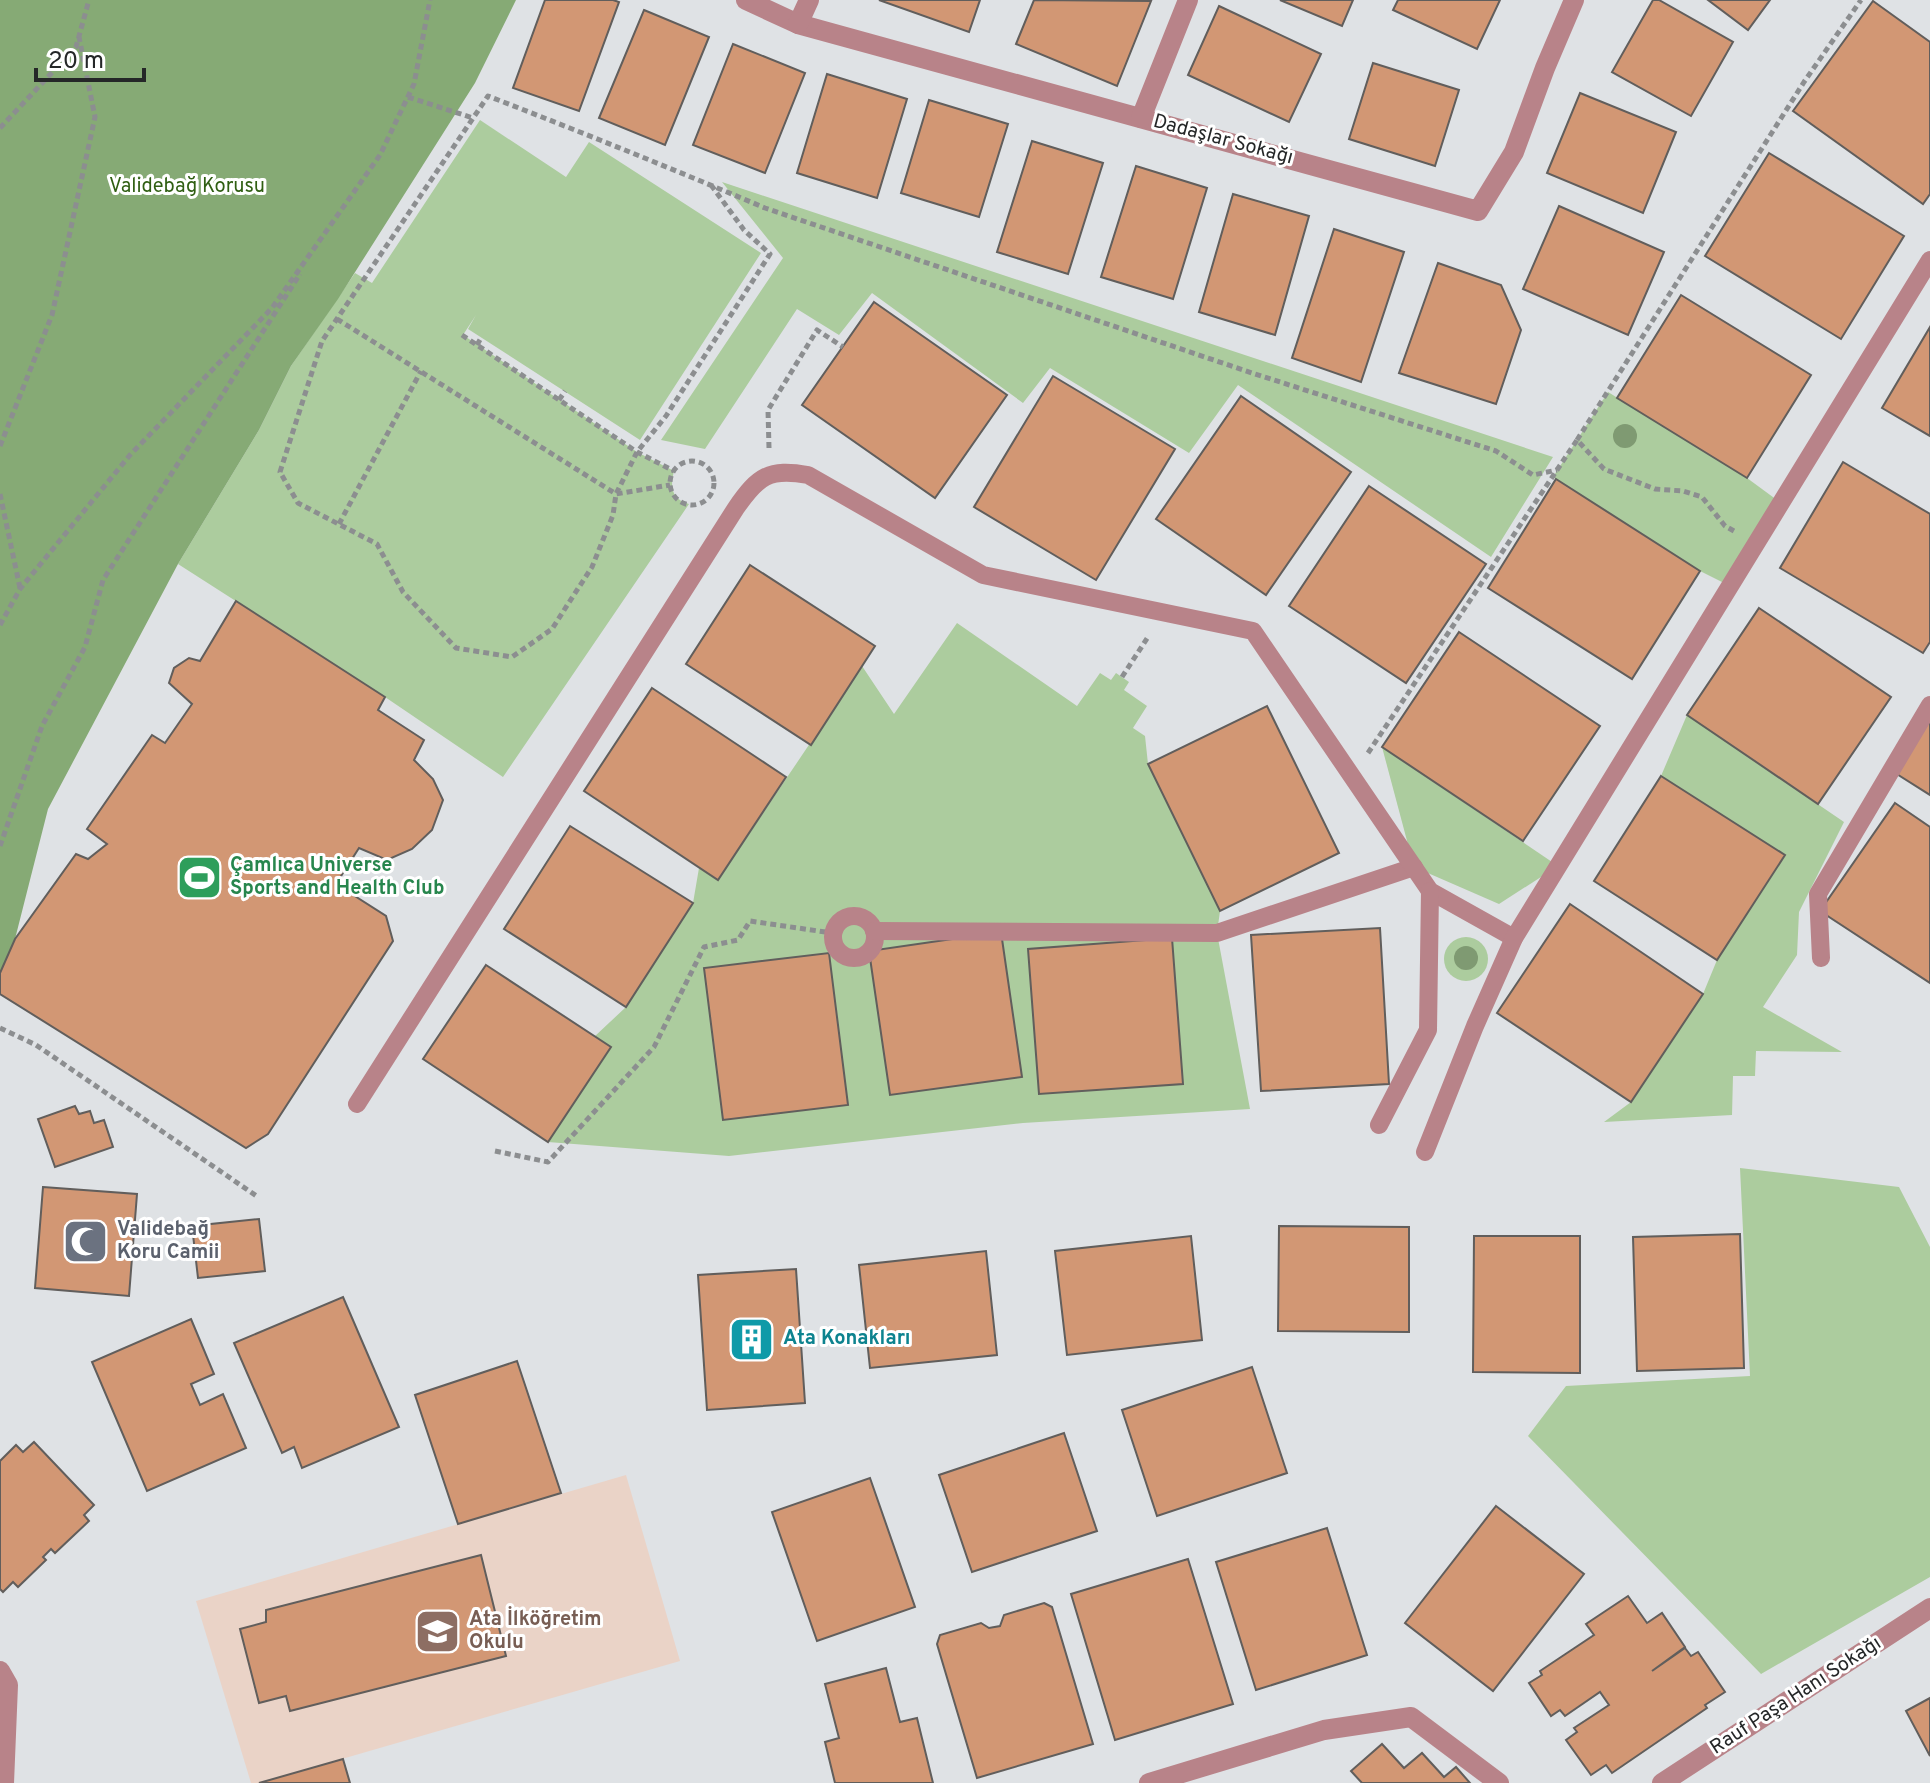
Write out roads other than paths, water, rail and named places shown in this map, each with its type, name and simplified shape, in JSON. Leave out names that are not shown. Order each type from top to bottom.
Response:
[{"type":"street","name":"Dadaşlar Sokağı","points":[[746,0],[798,24],[1478,211],[1514,152],[1574,0]]},
{"type":"street","points":[[798,24],[809,0]]},
{"type":"street","points":[[1141,118],[1188,0]]},
{"type":"street","name":"Rauf Paşa Hanı Sokağı","points":[[1662,1783],[1930,1608]]},
{"type":"street","points":[[0,1671],[8,1685],[4,1783]]},
{"type":"street","points":[[1149,1783],[1324,1730],[1411,1717],[1499,1783]]},
{"type":"lane","points":[[1425,1152],[1514,938],[1930,260]]},
{"type":"lane","points":[[357,1104],[736,508],[751,487],[770,473],[785,471],[808,475],[983,575],[1253,631],[1430,891],[1514,938]]},
{"type":"lane","points":[[1821,958],[1818,894],[1930,705]]},
{"type":"lane","points":[[874,931],[1217,933],[1414,867]]},
{"type":"lane","points":[[1379,1125],[1428,1030],[1430,891]]},
{"type":"lane","points":[[852,915],[866,919],[874,931],[875,938],[870,950],[859,958],[839,953],[835,947],[832,933],[839,921],[852,915]]},
{"type":"place","name":"Çamlıca Universe Sports and Health Club","points":[[199,878]]},
{"type":"place","name":"Validebağ Koru Camii","points":[[86,1241]]},
{"type":"place","name":"Ata Konakları","points":[[752,1339]]},
{"type":"place","name":"Ata İlköğretim Okulu","points":[[438,1631]]},
{"type":"park label","name":"Validebağ Korusu","points":[[187,187]]}]
